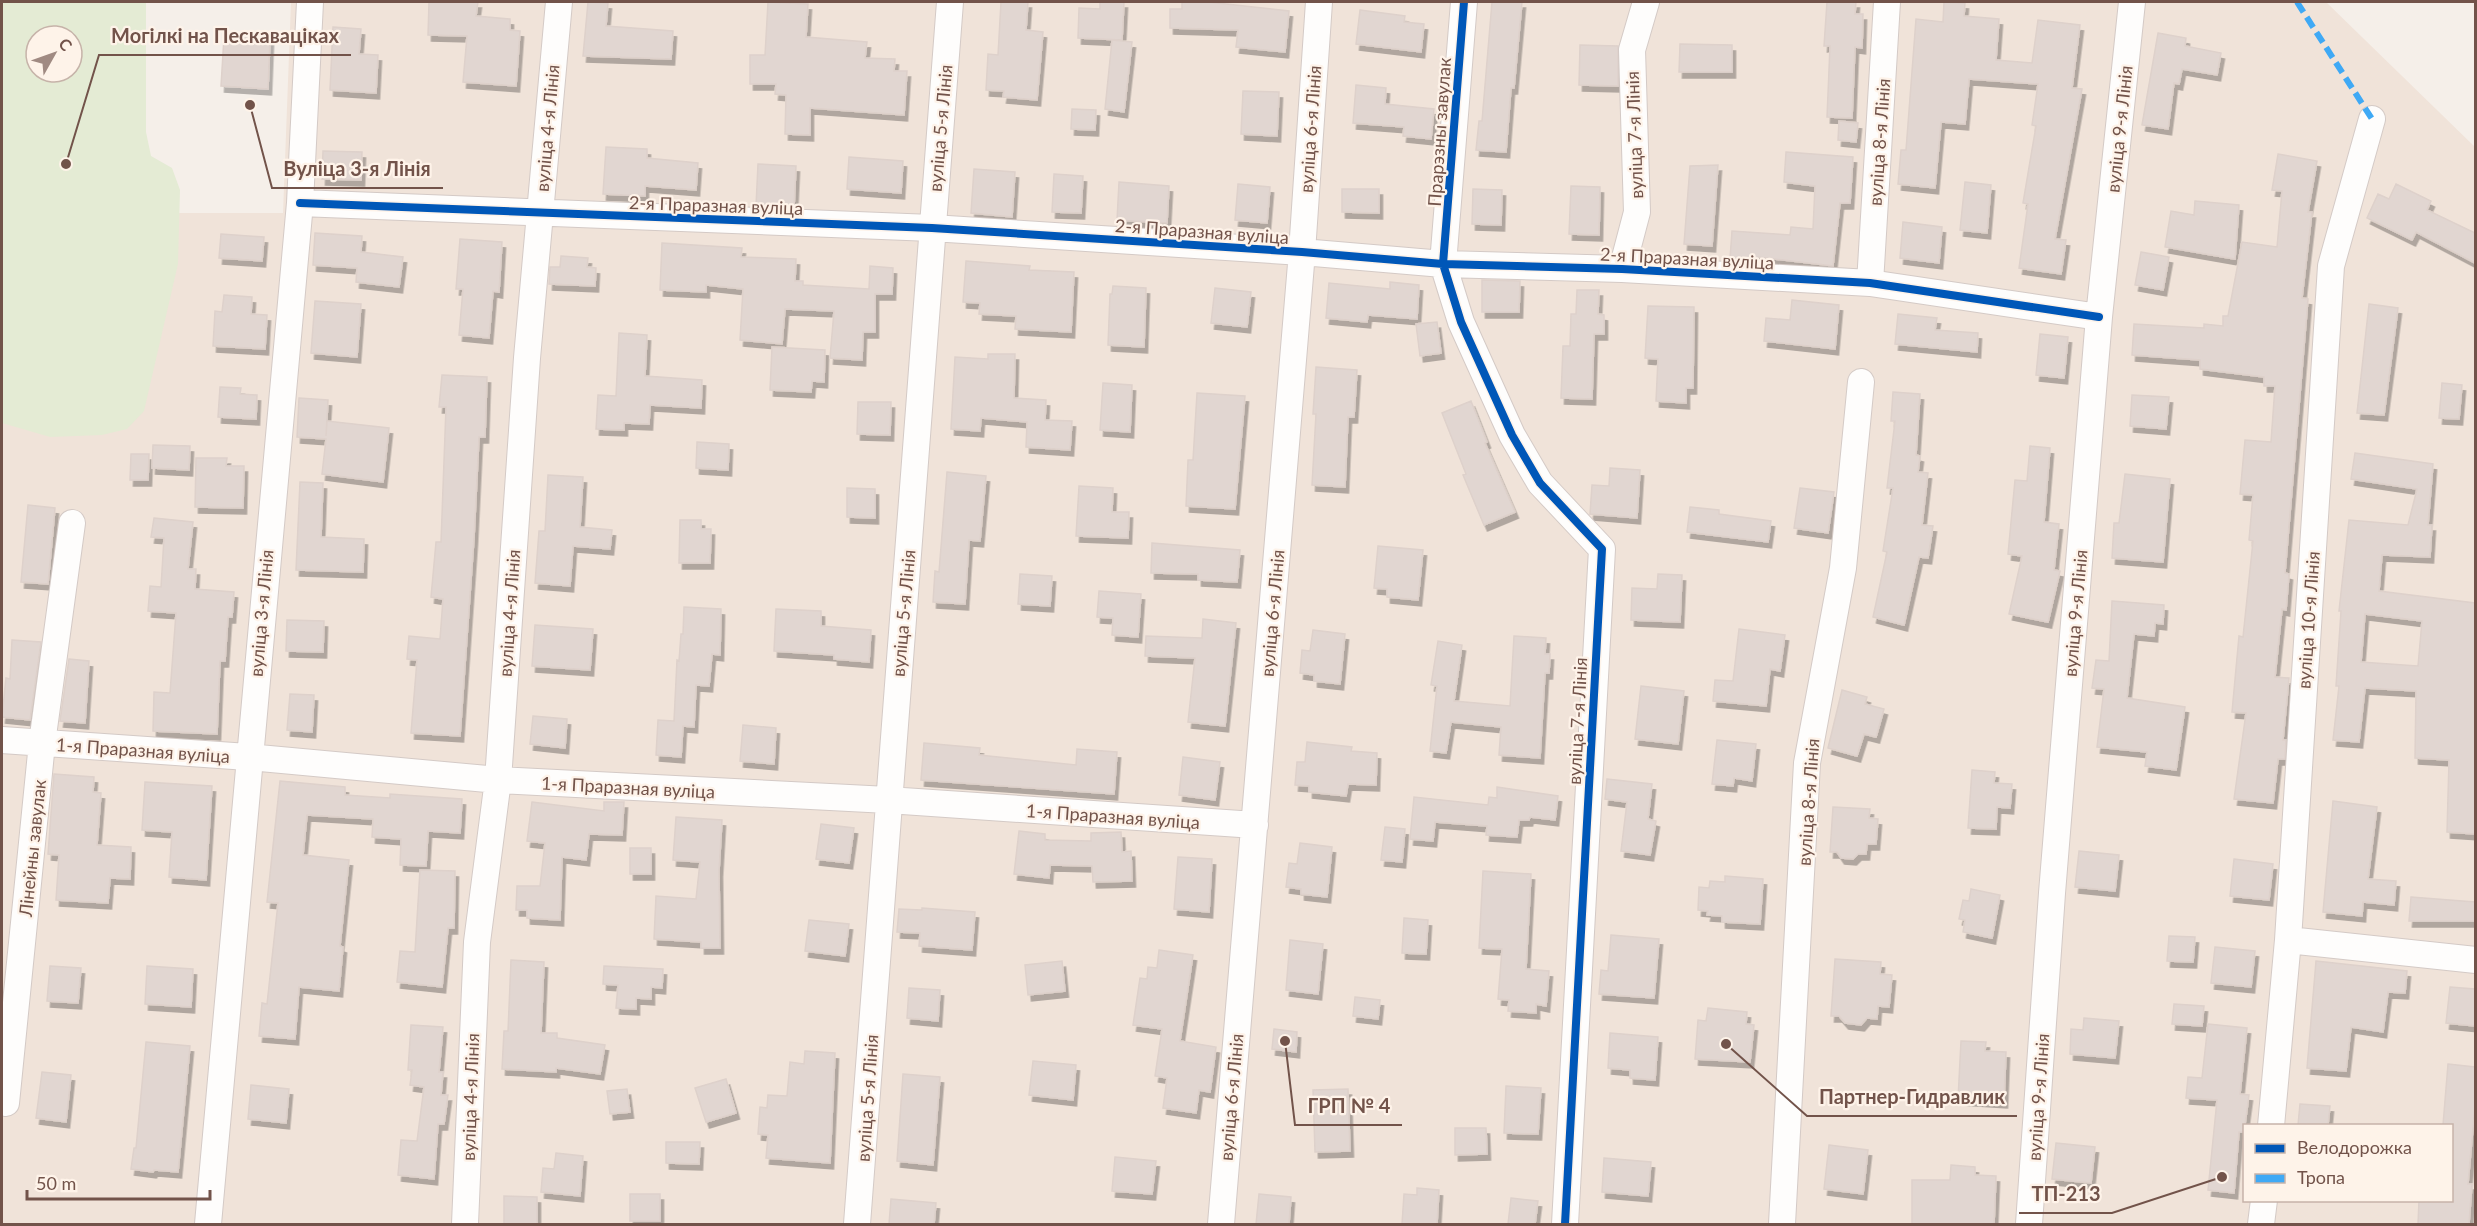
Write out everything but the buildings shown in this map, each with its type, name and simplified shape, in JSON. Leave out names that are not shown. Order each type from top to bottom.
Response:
[{"type":"street","name":"вуліца 3-я Лінія","points":[[207,1224],[300,203],[310,2]]},
{"type":"street","name":"вуліца 4-я Лінія","points":[[465,1224],[477,942],[498,780],[539,212],[559,2]]},
{"type":"street","name":"вуліца 5-я Лінія","points":[[857,1224],[950,2]]},
{"type":"street","name":"вуліца 6-я Лінія","points":[[1221,1224],[1302,252],[1319,2]]},
{"type":"street","name":"Прарэзны завулак","points":[[1443,264],[1464,2]]},
{"type":"street","name":"вуліца 7-я Лінія","points":[[1622,269],[1636,212],[1632,50],[1646,2]]},
{"type":"street","name":"вуліца 8-я Лінія","points":[[1870,282],[1887,2]]},
{"type":"street","name":"вуліца 9-я Лінія","points":[[2029,1224],[2053,881],[2099,317],[2132,2]]},
{"type":"street","name":"вуліца 10-я Лінія","points":[[2271,1124],[2288,940],[2331,266],[2372,119]]},
{"type":"street","name":"2-я Праразная вуліца","points":[[300,203],[932,228],[1302,252],[1443,264],[1622,269],[1870,282],[2099,317]]},
{"type":"street","name":"вуліца 7-я Лінія","points":[[1443,264],[1461,322],[1512,435],[1540,483],[1602,549],[1565,1224]]},
{"type":"street","name":"вуліца 8-я Лінія","points":[[1782,1224],[1807,763],[1843,568],[1861,382]]},
{"type":"street","name":"Лінейны завулак","points":[[6,1103],[42,743],[72,523]]},
{"type":"street","name":"1-я Праразная вуліца","points":[[2,740],[248,757],[498,780],[888,800],[1255,825]]},
{"type":"street","points":[[2288,940],[2475,960]]},
{"type":"street","points":[[2261,1224],[2264,1202]]},
{"type":"shaded area","points":[[291,2],[2326,2],[2475,147],[2475,1224],[2,1224],[2,418],[157,213],[283,213]]},
{"type":"green space","points":[[2,2],[146,2],[146,132],[151,156],[172,168],[180,190],[178,264],[144,411],[127,429],[102,435],[50,437],[2,423]]},
{"type":"marked path","points":[[2297,2],[2372,119]]},
{"type":"cycle path","points":[[1464,2],[1443,264],[1461,322],[1512,435],[1540,483],[1602,549],[1565,1224]]},
{"type":"cycle path","points":[[300,203],[932,228],[1302,252],[1443,264],[1622,269],[1870,283],[2099,317]]},
{"type":"place","name":"Вуліца 3-я Лінія","points":[[250,105]]},
{"type":"place","name":"Могілкі на Пескаваціках","points":[[66,164]]},
{"type":"place","name":"ГРП № 4","points":[[1285,1041]]},
{"type":"place","name":"Партнер-Гидравлик","points":[[1726,1044]]},
{"type":"place","name":"ТП-213","points":[[2222,1177]]}]
